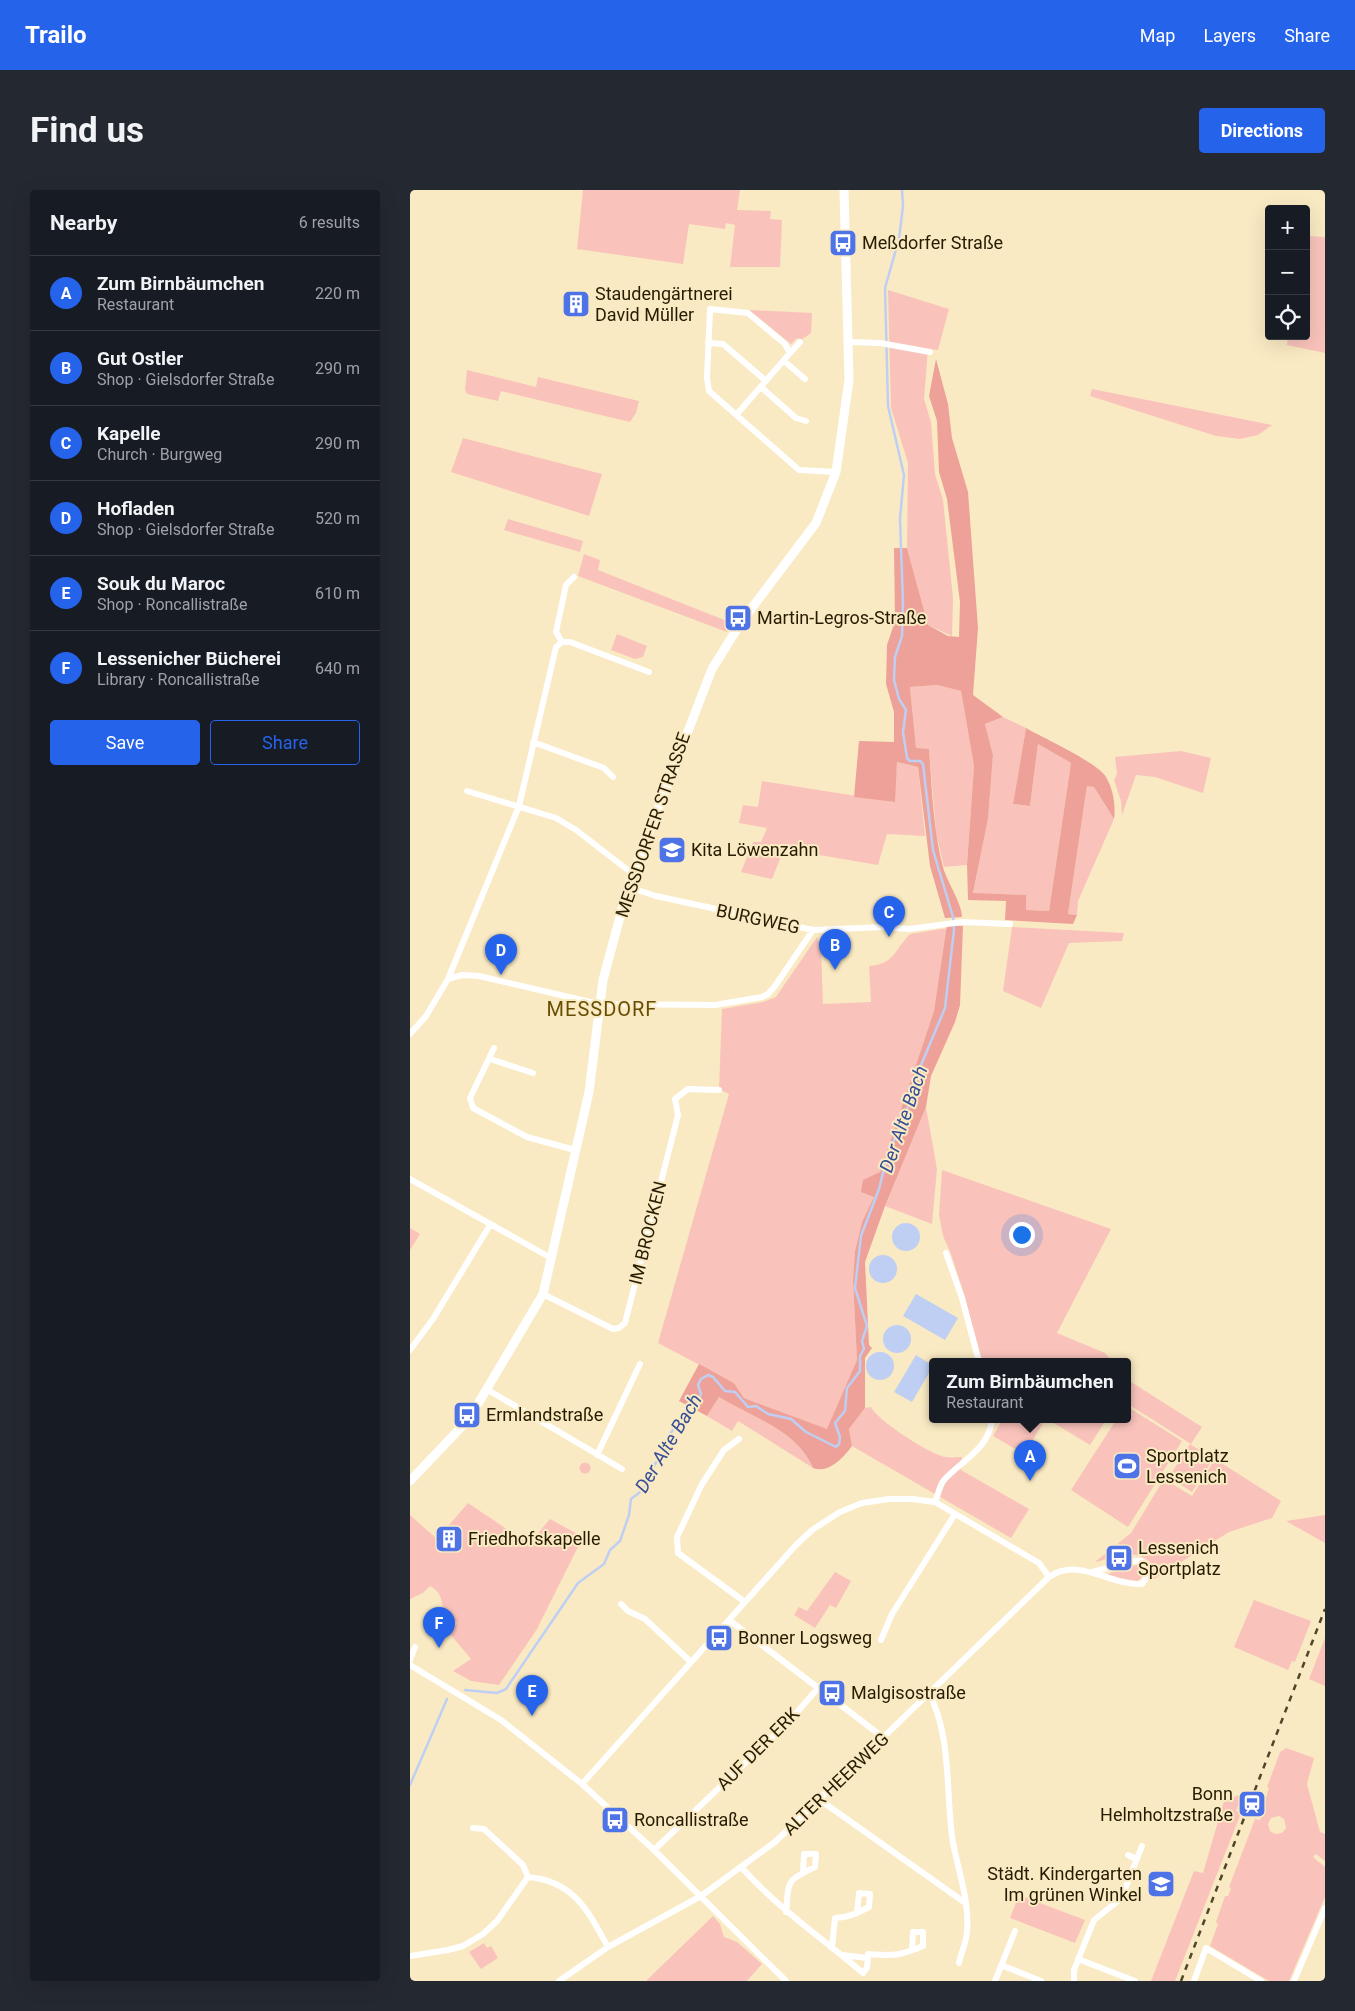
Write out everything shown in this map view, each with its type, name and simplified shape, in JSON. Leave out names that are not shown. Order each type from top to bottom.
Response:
[{"type":"street","name":"MESSDORFER STRASSE","points":[[410,1481],[470,1419],[543,1294],[589,1092],[599,1004],[628,887],[712,669],[742,621],[816,522],[836,472],[849,380],[844,190]]},
{"type":"street","points":[[790,353],[785,344],[748,313],[710,309],[707,378],[709,391],[798,470],[836,472]]},
{"type":"street","points":[[737,414],[800,342]]},
{"type":"street","points":[[849,342],[880,343],[930,352]]},
{"type":"street","points":[[708,343],[723,344],[766,381]]},
{"type":"street","points":[[784,361],[805,379]]},
{"type":"street","points":[[761,387],[796,418],[806,421]]},
{"type":"street","points":[[562,642],[556,632],[566,585],[574,577]]},
{"type":"street","points":[[410,1034],[426,1016],[448,979],[519,806],[552,656],[556,647],[562,642],[570,642],[649,672]]},
{"type":"street","points":[[533,742],[604,768],[613,777]]},
{"type":"street","points":[[467,791],[556,818],[576,830],[633,874]]},
{"type":"street","name":"BURGWEG","points":[[628,887],[656,896],[814,930],[884,927],[909,930],[962,922],[1010,924]]},
{"type":"street","points":[[448,979],[462,976],[479,976],[599,1004],[715,1005],[762,997],[768,994],[776,986],[814,930]]},
{"type":"street","points":[[494,1048],[470,1098],[473,1108],[527,1137],[575,1150]]},
{"type":"street","points":[[490,1058],[533,1073]]},
{"type":"street","name":"IM BROCKEN","points":[[543,1294],[613,1329],[619,1328],[625,1323],[678,1115],[675,1099],[688,1089],[719,1090]]},
{"type":"street","points":[[410,1179],[551,1258]]},
{"type":"street","points":[[410,1350],[433,1319],[490,1225]]},
{"type":"street","points":[[946,1253],[958,1284],[977,1358]]},
{"type":"street","points":[[597,1455],[640,1364]]},
{"type":"street","points":[[488,1390],[622,1468]]},
{"type":"street","points":[[935,1502],[943,1482],[980,1448],[988,1436],[991,1423]]},
{"type":"street","points":[[739,1439],[724,1450],[702,1484],[677,1537],[678,1553],[745,1602]]},
{"type":"street","points":[[582,1784],[728,1620],[808,1534],[840,1512],[862,1504],[889,1499],[935,1502],[1039,1563],[1049,1577]]},
{"type":"street","points":[[881,1640],[892,1614],[955,1514]]},
{"type":"street","name":"ALTER HEERWEG","points":[[559,1981],[608,1947],[701,1896],[742,1868],[775,1842],[1057,1571],[1077,1568],[1130,1585],[1142,1584],[1148,1575],[1148,1570],[1141,1561],[1134,1561],[1092,1572]]},
{"type":"street","points":[[621,1604],[628,1611],[645,1619],[691,1662]]},
{"type":"street","points":[[728,1620],[884,1738]]},
{"type":"street","points":[[410,1660],[415,1648]]},
{"type":"street","points":[[410,1665],[501,1720],[582,1784],[654,1850],[701,1896],[732,1930],[786,1981]]},
{"type":"street","name":"AUF DER ERK","points":[[654,1850],[792,1718],[818,1688]]},
{"type":"street","points":[[929,1692],[937,1709],[942,1737],[952,1836],[968,1930],[959,1963]]},
{"type":"street","points":[[820,1800],[964,1902]]},
{"type":"street","points":[[473,1828],[484,1829],[523,1865],[528,1877]]},
{"type":"street","points":[[1074,1981],[1078,1959],[1094,1920],[1118,1901],[1142,1846]]},
{"type":"street","points":[[1128,1855],[1136,1859]]},
{"type":"street","points":[[742,1868],[786,1912],[863,1973],[867,1968],[868,1954],[898,1956],[912,1950]]},
{"type":"street","points":[[786,1912],[789,1883],[792,1878],[803,1873]]},
{"type":"street","points":[[528,1877],[550,1880],[572,1893],[594,1920],[608,1947]]},
{"type":"street","points":[[410,1956],[464,1946],[483,1934],[497,1921],[528,1877]]},
{"type":"street","points":[[1294,1981],[1325,1908]]},
{"type":"street","points":[[832,1948],[835,1918],[846,1918],[858,1913]]},
{"type":"street","points":[[995,1981],[1015,1931]]},
{"type":"street","points":[[1194,1981],[1206,1948],[1261,1981]]},
{"type":"street","points":[[842,1955],[868,1958]]},
{"type":"street","points":[[1078,1959],[1135,1981]]},
{"type":"street","points":[[1001,1965],[1041,1981]]},
{"type":"shaded area","points":[[583,190],[740,190],[737,210],[771,211],[770,219],[782,220],[780,267],[730,267],[735,225],[726,223],[725,229],[689,224],[683,264],[577,249]]},
{"type":"shaded area","points":[[1310,236],[1325,237],[1325,353],[1287,345],[1288,340],[1310,340]]},
{"type":"shaded area","points":[[888,290],[949,309],[938,350],[928,349],[924,399],[931,422],[935,474],[943,500],[953,598],[952,636],[928,625],[907,548],[908,463],[891,408]]},
{"type":"shaded area","points":[[749,310],[812,313],[811,333],[801,340],[797,338],[791,344]]},
{"type":"shaded area","points":[[936,359],[948,404],[952,438],[968,492],[978,628],[973,695],[1003,717],[985,724],[993,755],[988,819],[973,893],[1026,895],[1026,910],[1049,911],[1071,763],[1038,744],[1030,806],[1013,804],[1026,728],[1092,764],[1106,777],[1112,792],[1115,808],[1114,819],[1094,787],[1087,786],[1068,914],[1077,915],[1073,924],[1005,920],[1006,901],[968,900],[967,865],[974,766],[961,691],[937,685],[910,687],[916,748],[929,749],[937,838],[943,867],[960,905],[962,917],[945,918],[930,866],[918,767],[897,762],[895,802],[854,797],[859,741],[894,742],[894,712],[886,684],[887,645],[895,621],[894,548],[907,548],[928,625],[948,636],[959,637],[960,602],[947,499],[939,472],[937,421],[929,396]]},
{"type":"shaded area","points":[[467,370],[536,387],[538,377],[639,401],[636,413],[630,422],[501,391],[498,401],[467,394],[465,390]]},
{"type":"shaded area","points":[[1092,389],[1272,425],[1258,435],[1240,439],[1216,436],[1090,396]]},
{"type":"shaded area","points":[[463,438],[602,474],[589,516],[451,472]]},
{"type":"shaded area","points":[[508,519],[583,541],[580,552],[504,530]]},
{"type":"shaded area","points":[[584,554],[600,560],[598,570],[732,623],[727,632],[578,576]]},
{"type":"shaded area","points":[[617,634],[647,646],[643,657],[635,659],[611,650]]},
{"type":"shaded area","points":[[937,685],[961,691],[974,766],[967,865],[944,867],[936,832],[929,749],[916,749],[910,687]]},
{"type":"shaded area","points":[[1003,717],[1026,728],[1013,804],[1030,806],[1038,744],[1071,763],[1049,911],[1026,910],[1026,895],[973,894],[988,819],[993,755],[985,724]]},
{"type":"shaded area","points":[[1181,751],[1211,758],[1203,793],[1155,777],[1136,775],[1122,815],[1121,801],[1114,780],[1117,774],[1115,757]]},
{"type":"shaded area","points":[[897,762],[918,767],[925,836],[887,834],[878,865],[784,849],[772,879],[741,872],[753,842],[761,842],[767,828],[739,823],[743,805],[758,807],[762,781],[894,802]]},
{"type":"shaded area","points":[[1087,786],[1094,787],[1114,819],[1078,901],[1077,915],[1068,914]]},
{"type":"shaded area","points":[[947,925],[963,926],[960,1005],[955,1022],[931,1076],[926,1107],[885,1206],[865,1262],[869,1345],[872,1348],[865,1358],[865,1408],[849,1429],[852,1446],[845,1455],[830,1467],[825,1469],[813,1468],[806,1455],[785,1434],[719,1397],[707,1416],[679,1401],[699,1364],[734,1383],[744,1398],[827,1429],[857,1360],[853,1280],[855,1251],[862,1222],[874,1197],[861,1192],[863,1180],[880,1172],[934,1011]]},
{"type":"shaded area","points":[[1012,927],[1124,933],[1122,941],[1069,943],[1041,1008],[1003,991]]},
{"type":"shaded area","points":[[948,928],[934,1011],[880,1172],[874,1197],[862,1222],[855,1251],[853,1280],[857,1360],[828,1430],[744,1398],[734,1383],[658,1343],[729,1094],[719,1089],[722,1009],[763,1002],[776,997],[817,937],[821,948],[823,1004],[871,1002],[869,966],[878,965],[889,959],[910,934]]},
{"type":"shaded area","points":[[926,1107],[937,1169],[932,1224],[885,1206]]},
{"type":"shaded area","points":[[942,1170],[1111,1229],[1057,1333],[1105,1353],[1109,1358],[982,1358],[964,1294],[943,1236],[939,1215]]},
{"type":"shaded area","points":[[410,1228],[420,1234],[410,1250]]},
{"type":"shaded area","points":[[1131,1382],[1202,1427],[1191,1444],[1131,1406]]},
{"type":"shaded area","points":[[719,1397],[785,1434],[806,1455],[813,1468],[738,1421],[732,1431],[707,1416]]},
{"type":"shaded area","points":[[871,1407],[883,1420],[929,1451],[946,1457],[962,1457],[961,1470],[1029,1509],[1011,1538],[852,1446],[849,1429],[865,1408]]},
{"type":"shaded area","name":"Sportplatz Lessenich","points":[[1131,1409],[1182,1441],[1128,1527],[1071,1490],[1114,1423],[1131,1423]]},
{"type":"shaded area","points":[[1000,1423],[1043,1423],[1024,1454],[993,1436]]},
{"type":"shaded area","points":[[1054,1423],[1104,1423],[1090,1445]]},
{"type":"shaded area","points":[[1190,1444],[1213,1459],[1192,1492],[1169,1477]]},
{"type":"shaded area","points":[[1215,1459],[1281,1501],[1272,1518],[1229,1532],[1154,1579],[1151,1563],[1138,1556],[1124,1555],[1095,1562],[1131,1533],[1164,1479],[1192,1496]]},
{"type":"shaded area","points":[[585,1462],[591,1468],[585,1474],[579,1468]]},
{"type":"shaded area","points":[[468,1503],[529,1544],[550,1519],[583,1537],[537,1629],[499,1685],[471,1681],[453,1671],[471,1659],[450,1634],[457,1623],[446,1612],[440,1597],[434,1589],[430,1586],[423,1593],[410,1599],[410,1515],[437,1539]]},
{"type":"shaded area","points":[[1325,1515],[1325,1543],[1286,1521]]},
{"type":"shaded area","points":[[1137,1565],[1144,1572],[1143,1577],[1137,1581],[1108,1576],[1107,1574]]},
{"type":"shaded area","points":[[835,1572],[851,1581],[836,1608],[830,1605],[815,1628],[794,1615],[799,1607],[807,1611]]},
{"type":"shaded area","points":[[1254,1600],[1311,1621],[1295,1662],[1292,1661],[1288,1670],[1234,1647]]},
{"type":"shaded area","points":[[1325,1638],[1325,1686],[1309,1679]]},
{"type":"shaded area","points":[[1286,1748],[1314,1758],[1307,1784],[1320,1832],[1325,1834],[1325,1861],[1316,1854],[1313,1857],[1325,1867],[1325,1897],[1289,1981],[1269,1981],[1210,1946],[1225,1896],[1228,1896],[1231,1888],[1229,1887],[1255,1819],[1260,1820],[1269,1788],[1267,1787],[1280,1752]],"holes":[[[1279,1816],[1284,1819],[1286,1828],[1282,1833],[1275,1834],[1270,1831],[1268,1824],[1271,1818]]]},
{"type":"shaded area","points":[[1241,1794],[1242,1797],[1236,1811],[1241,1813],[1175,1981],[1151,1981],[1194,1871],[1203,1873],[1224,1801]]},
{"type":"shaded area","points":[[1019,1895],[1085,1920],[1075,1943],[1010,1918]]},
{"type":"shaded area","points":[[713,1916],[720,1924],[724,1937],[737,1942],[762,1964],[747,1981],[646,1981]]},
{"type":"shaded area","points":[[484,1943],[487,1948],[491,1946],[498,1958],[481,1969],[469,1952]]},
{"type":"water","points":[[906,1223],[916,1227],[920,1237],[916,1247],[906,1251],[896,1247],[892,1237],[896,1227]]},
{"type":"water","points":[[883,1255],[893,1259],[897,1269],[893,1279],[883,1283],[873,1279],[869,1269],[873,1259]]},
{"type":"water","points":[[916,1294],[958,1318],[945,1340],[903,1316]]},
{"type":"water","points":[[897,1325],[907,1329],[911,1339],[907,1349],[897,1353],[887,1349],[883,1339],[887,1329]]},
{"type":"water","points":[[880,1352],[890,1356],[894,1366],[890,1376],[880,1380],[870,1376],[866,1366],[870,1356]]},
{"type":"water","points":[[916,1355],[929,1363],[929,1373],[912,1402],[894,1392]]},
{"type":"waterway","name":"Der Alte Bach","points":[[465,1690],[497,1693],[506,1689],[578,1583],[604,1564],[610,1550],[620,1541],[629,1515],[631,1499],[644,1489],[651,1470],[664,1454],[666,1442],[671,1432],[688,1416],[689,1405],[699,1399],[701,1394],[698,1385],[701,1379],[708,1375],[713,1377],[725,1391],[735,1392],[748,1407],[756,1406],[768,1414],[791,1419],[806,1432],[836,1447],[839,1444],[840,1437],[835,1423],[845,1411],[847,1388],[860,1371],[860,1356],[864,1349],[862,1341],[867,1326],[855,1288],[861,1236],[879,1189],[887,1157],[911,1100],[919,1070],[945,1008],[954,930],[953,917],[933,850],[923,764],[920,761],[910,761],[907,758],[903,732],[906,710],[899,699],[894,680],[895,657],[902,636],[903,603],[900,519],[904,475],[888,406],[885,288],[899,239],[903,206],[902,190]]},
{"type":"waterway","name":"Der Alte Bach","points":[[410,1785],[447,1699]]},
{"type":"railway","points":[[1181,1981],[1325,1609]]},
{"type":"place","name":"Meßdorfer Straße","points":[[843,243]]},
{"type":"place","name":"Staudengärtnerei David Müller","points":[[576,304]]},
{"type":"place","name":"Martin-Legros-Straße","points":[[738,618]]},
{"type":"place","name":"Kita Löwenzahn","points":[[672,850]]},
{"type":"place","name":"Kapelle","points":[[889,937]]},
{"type":"place","name":"Gut Ostler","points":[[835,970]]},
{"type":"place","name":"Hofladen","points":[[501,975]]},
{"type":"place","name":"Ermlandstraße","points":[[467,1415]]},
{"type":"place","name":"Sportplatz Lessenich","points":[[1127,1466]]},
{"type":"place","name":"Zum Birnbäumchen","points":[[1030,1481]]},
{"type":"place","name":"Friedhofskapelle","points":[[449,1539]]},
{"type":"place","name":"Lessenich Sportplatz","points":[[1119,1558]]},
{"type":"place","name":"Bonner Logsweg","points":[[719,1638]]},
{"type":"place","name":"Lessenicher Bücherei","points":[[439,1648]]},
{"type":"place","name":"Malgisostraße","points":[[832,1693]]},
{"type":"place","name":"Souk du Maroc","points":[[532,1716]]},
{"type":"place","name":"Bonn Helmholtzstraße","points":[[1252,1804]]},
{"type":"place","name":"Roncallistraße","points":[[615,1820]]},
{"type":"place","name":"Städt. Kindergarten Im grünen Winkel","points":[[1161,1884]]},
{"type":"district","name":"MESSDORF","points":[[602,1009]]}]
